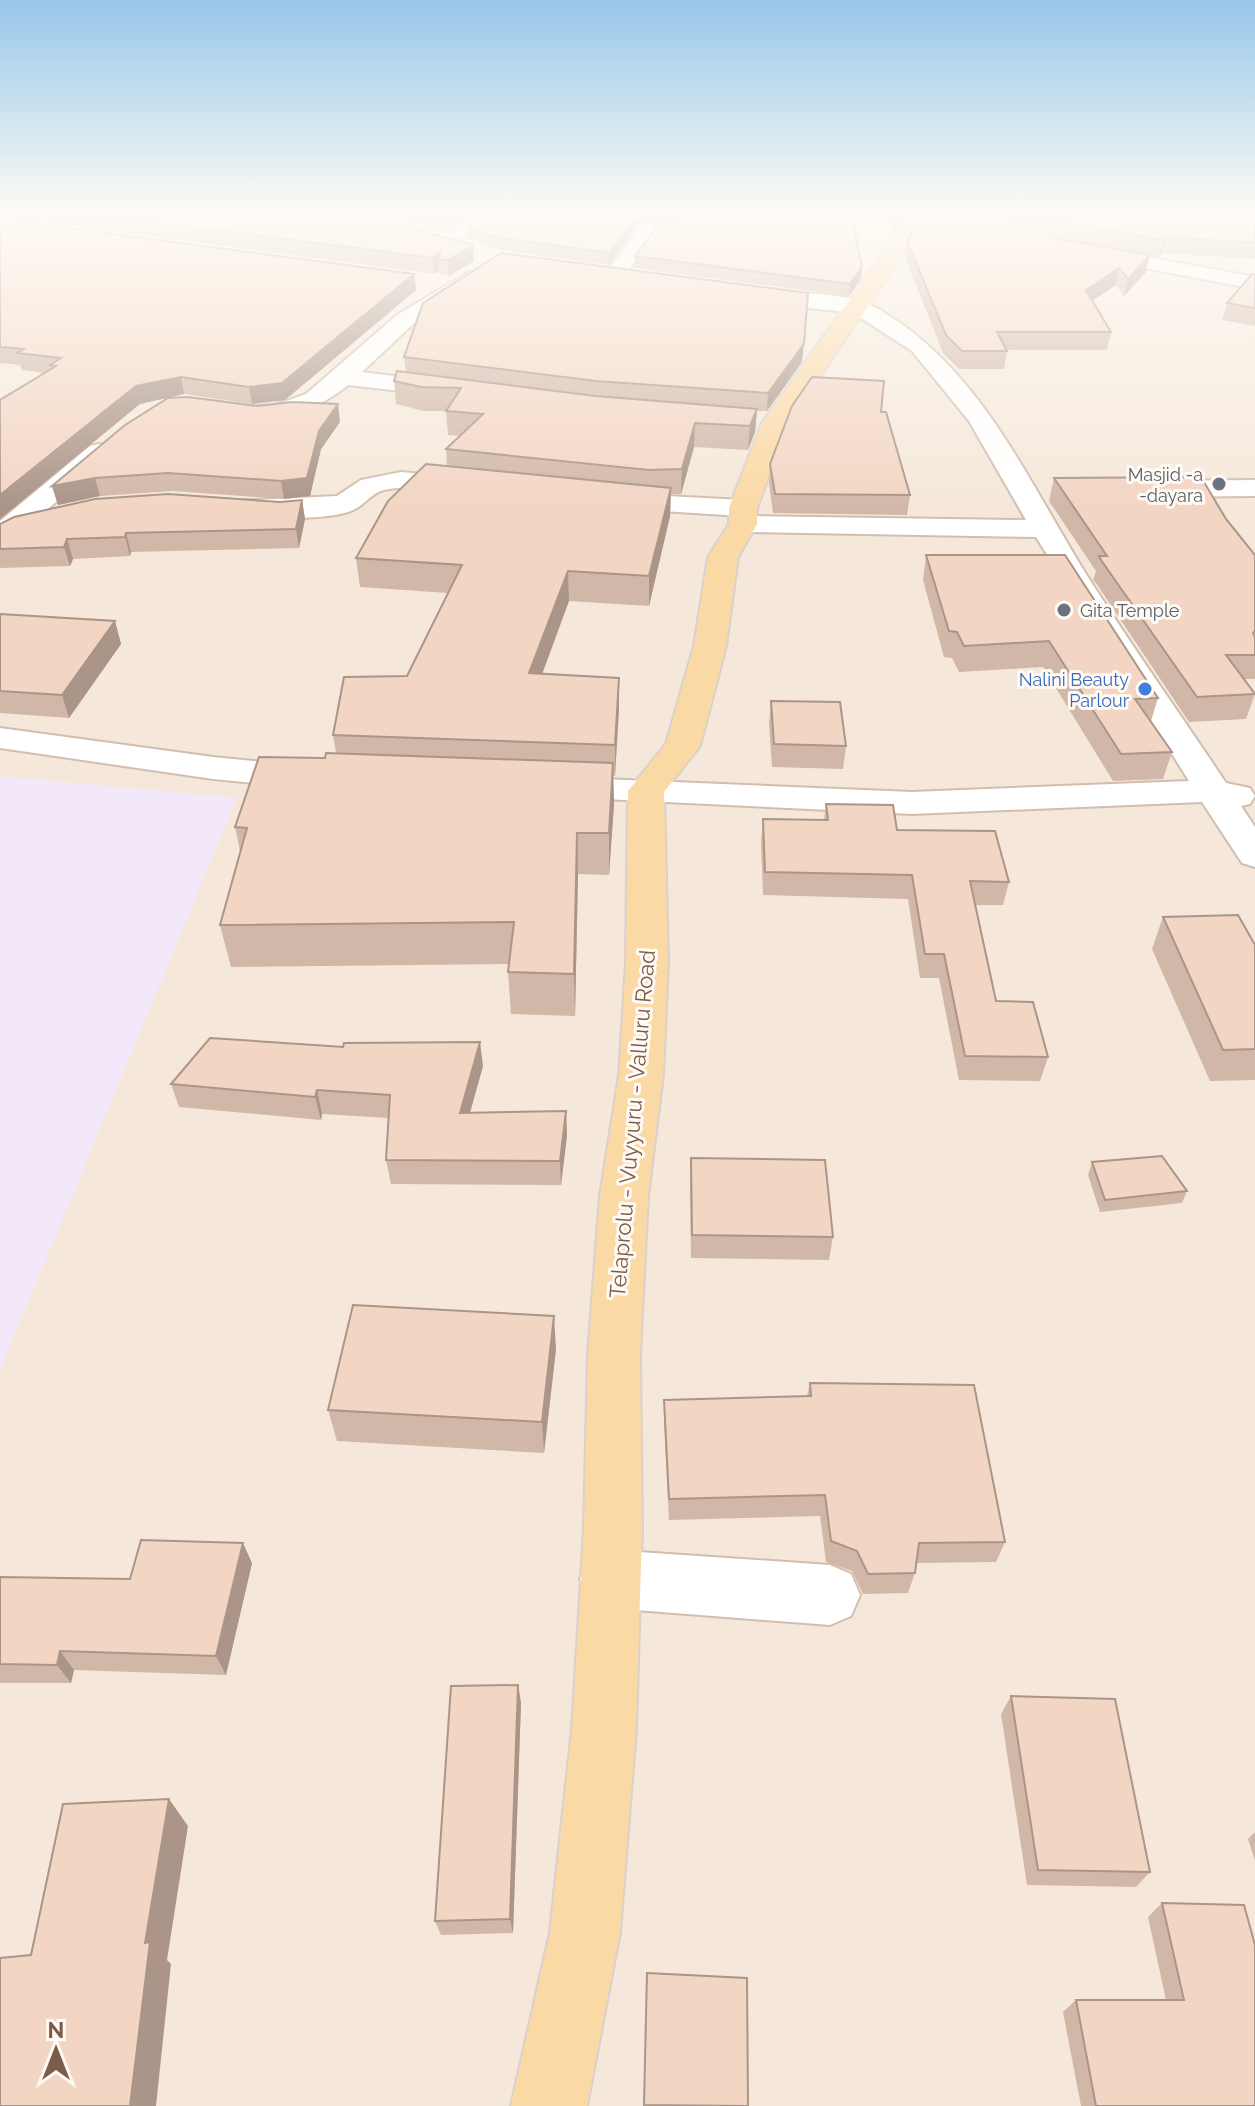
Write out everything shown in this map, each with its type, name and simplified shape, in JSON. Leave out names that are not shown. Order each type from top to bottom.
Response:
[{"type":"main road","points":[[646,791],[683,746],[710,646],[723,557],[743,516],[775,423],[808,371],[856,311]]},
{"type":"main road","name":"Telaprolu - Vuyyuru - Valluru Road","points":[[549,2106],[585,1932],[604,1729],[614,1354],[624,1196],[641,1075],[647,963],[646,791]]},
{"type":"street","points":[[231,409],[285,413],[312,400],[344,377],[396,326],[418,311]]},
{"type":"street","points":[[866,311],[920,346],[980,419],[1044,529],[1255,855]]},
{"type":"street","points":[[344,377],[483,394]]},
{"type":"street","points":[[745,420],[775,423]]},
{"type":"street","points":[[6,531],[116,438]]},
{"type":"street","points":[[214,505],[284,510],[345,504],[354,492],[376,481],[491,490]]},
{"type":"street","points":[[1127,489],[1255,488]]},
{"type":"street","points":[[1024,490],[1054,490]]},
{"type":"street","points":[[580,499],[743,516],[1044,529]]},
{"type":"street","points":[[6,531],[70,514]]},
{"type":"street","points":[[0,738],[213,768],[353,782]]},
{"type":"street","points":[[522,787],[912,803],[1214,791],[1255,800]]},
{"type":"street","points":[[610,1579],[830,1595]]},
{"type":"shaded area","points":[[0,311],[1255,311],[1255,2106],[0,2106]]},
{"type":"shaded area","points":[[0,776],[237,798],[0,1370]]},
{"type":"building","points":[[0,311],[369,311],[282,383],[249,387],[181,377],[136,386],[0,495],[0,400],[56,366],[50,365],[61,358],[17,353],[24,349],[0,347]]},
{"type":"building","points":[[420,311],[807,311],[804,344],[768,393],[596,381],[404,357]]},
{"type":"building","points":[[936,311],[1099,311],[1111,332],[997,332],[1007,351],[962,351],[946,335]]},
{"type":"building","points":[[397,371],[595,396],[757,409],[750,426],[695,423],[682,469],[649,470],[446,449],[483,414],[446,411],[461,388],[421,387],[394,381]]},
{"type":"building","points":[[812,377],[884,381],[881,412],[886,412],[910,495],[775,494],[770,464],[792,406]]},
{"type":"building","points":[[188,397],[257,406],[292,402],[338,404],[319,431],[307,478],[281,481],[168,473],[95,478],[52,486],[125,425],[168,398]]},
{"type":"building","points":[[426,464],[671,488],[649,576],[568,571],[529,673],[619,678],[615,745],[333,735],[344,677],[407,676],[462,565],[356,558],[388,501]]},
{"type":"building","points":[[1201,477],[1226,519],[1255,555],[1255,655],[1226,655],[1255,694],[1197,697],[1101,560],[1099,556],[1107,556],[1054,478]]},
{"type":"building","points":[[168,494],[280,502],[302,500],[296,529],[126,533],[125,537],[67,539],[64,547],[0,549],[0,524],[14,517],[95,499]]},
{"type":"building","points":[[926,555],[1065,555],[1158,698],[1135,699],[1172,752],[1121,754],[1049,641],[964,646],[957,632],[949,631]]},
{"type":"building","points":[[0,614],[115,621],[62,695],[0,691]]},
{"type":"building","points":[[771,701],[840,702],[846,746],[774,744]]},
{"type":"building","points":[[326,753],[613,763],[609,833],[577,833],[574,974],[508,972],[514,922],[220,925],[247,828],[235,827],[259,757],[325,758]]},
{"type":"building","points":[[826,804],[893,805],[897,830],[995,831],[1009,882],[970,881],[996,1001],[1033,1002],[1048,1057],[965,1056],[944,954],[925,954],[912,875],[765,872],[763,819],[828,820]]},
{"type":"building","points":[[1238,915],[1255,945],[1255,1049],[1223,1050],[1163,917]]},
{"type":"building","points":[[210,1038],[343,1047],[344,1043],[480,1042],[460,1113],[566,1111],[560,1161],[386,1160],[390,1095],[317,1090],[315,1097],[171,1084]]},
{"type":"building","points":[[1162,1156],[1187,1191],[1105,1200],[1092,1162]]},
{"type":"building","points":[[691,1158],[825,1160],[833,1237],[692,1235]]},
{"type":"building","points":[[353,1305],[554,1316],[542,1422],[328,1410]]},
{"type":"building","points":[[810,1383],[974,1385],[1005,1542],[919,1543],[915,1573],[868,1574],[857,1551],[831,1541],[825,1495],[669,1499],[664,1400],[811,1396]]},
{"type":"building","points":[[141,1540],[243,1543],[216,1656],[60,1651],[57,1665],[0,1664],[0,1577],[130,1579]]},
{"type":"building","points":[[518,1685],[510,1919],[435,1921],[451,1686]]},
{"type":"building","points":[[1011,1696],[1115,1699],[1150,1872],[1038,1870]]},
{"type":"building","points":[[169,1799],[145,1943],[150,1942],[130,2106],[0,2106],[0,1958],[31,1955],[63,1804]]},
{"type":"building","points":[[1162,1903],[1244,1905],[1255,1945],[1255,2106],[1096,2106],[1076,2000],[1184,2000]]},
{"type":"building","points":[[647,1973],[747,1978],[748,2106],[644,2105]]},
{"type":"place","name":"Masjid -a -dayara","points":[[1219,484]]},
{"type":"place","name":"Gita Temple","points":[[1064,610]]},
{"type":"place","name":"Nalini Beauty Parlour","points":[[1145,689]]}]
